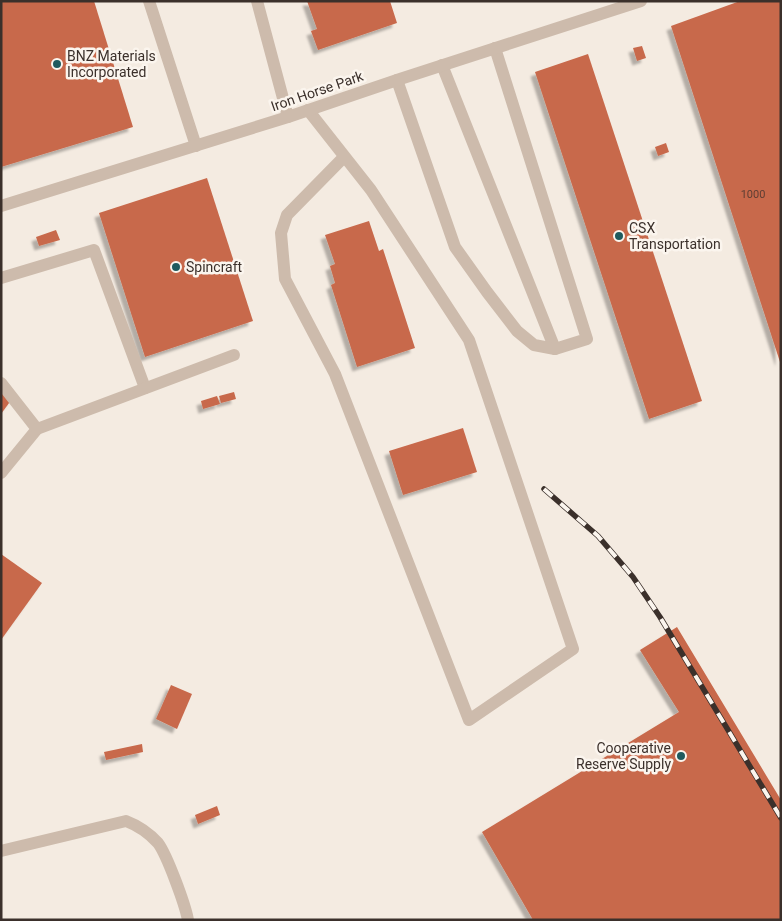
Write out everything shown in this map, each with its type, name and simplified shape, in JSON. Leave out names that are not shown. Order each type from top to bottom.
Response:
[{"type":"street","points":[[149,1],[196,146]]},
{"type":"street","points":[[257,1],[288,117]]},
{"type":"street","name":"Iron Horse Park","points":[[1,206],[288,117],[635,2]]},
{"type":"street","points":[[397,80],[455,247],[487,292],[517,331],[534,345],[554,349],[587,339],[495,48]]},
{"type":"street","points":[[442,65],[554,349]]},
{"type":"street","points":[[308,110],[371,190],[470,340],[573,649],[468,720],[335,374],[285,278],[281,233],[287,215],[344,157]]},
{"type":"street","points":[[1,278],[94,250],[145,388]]},
{"type":"street","points":[[1,473],[37,429],[234,354]]},
{"type":"street","points":[[1,383],[37,429]]},
{"type":"street","points":[[1,851],[126,821],[138,825],[159,844],[188,920]]},
{"type":"building","name":"BNZ Materials Incorporated","points":[[1,1],[94,1],[133,127],[1,167]]},
{"type":"building","points":[[307,1],[390,1],[397,23],[318,50],[311,31],[317,29]]},
{"type":"building","points":[[740,1],[781,1],[780,362],[671,26]]},
{"type":"building","points":[[642,46],[646,58],[637,61],[633,48]]},
{"type":"building","name":"CSX Transportation","points":[[588,54],[702,401],[649,419],[535,72]]},
{"type":"building","points":[[666,143],[669,152],[658,156],[655,147]]},
{"type":"building","name":"Spincraft","points":[[207,178],[253,321],[145,357],[99,213]]},
{"type":"building","points":[[369,221],[379,251],[383,249],[415,348],[357,367],[331,285],[335,283],[330,266],[335,264],[325,235]]},
{"type":"building","points":[[56,230],[60,240],[39,246],[36,237]]},
{"type":"building","points":[[1,392],[12,399],[1,414]]},
{"type":"building","points":[[234,392],[236,399],[221,403],[219,396]]},
{"type":"building","points":[[217,396],[220,404],[203,409],[201,401]]},
{"type":"building","points":[[463,428],[477,472],[403,495],[389,451]]},
{"type":"building","points":[[1,554],[42,583],[1,640]]},
{"type":"building","name":"Cooperative Reserve Supply","points":[[677,627],[781,800],[781,920],[533,920],[482,832],[679,712],[640,650]]},
{"type":"building","points":[[171,685],[192,694],[177,729],[156,719]]},
{"type":"building","points":[[142,744],[143,752],[106,760],[104,752]]},
{"type":"building","points":[[217,806],[220,815],[198,824],[195,815]]},
{"type":"railway","points":[[544,489],[598,536],[633,577],[660,617],[781,818]]},
{"type":"place","name":"BNZ Materials Incorporated","points":[[57,64]]},
{"type":"place","name":"CSX Transportation","points":[[619,236]]},
{"type":"place","name":"Spincraft","points":[[176,267]]},
{"type":"place","name":"Cooperative Reserve Supply","points":[[681,756]]}]
